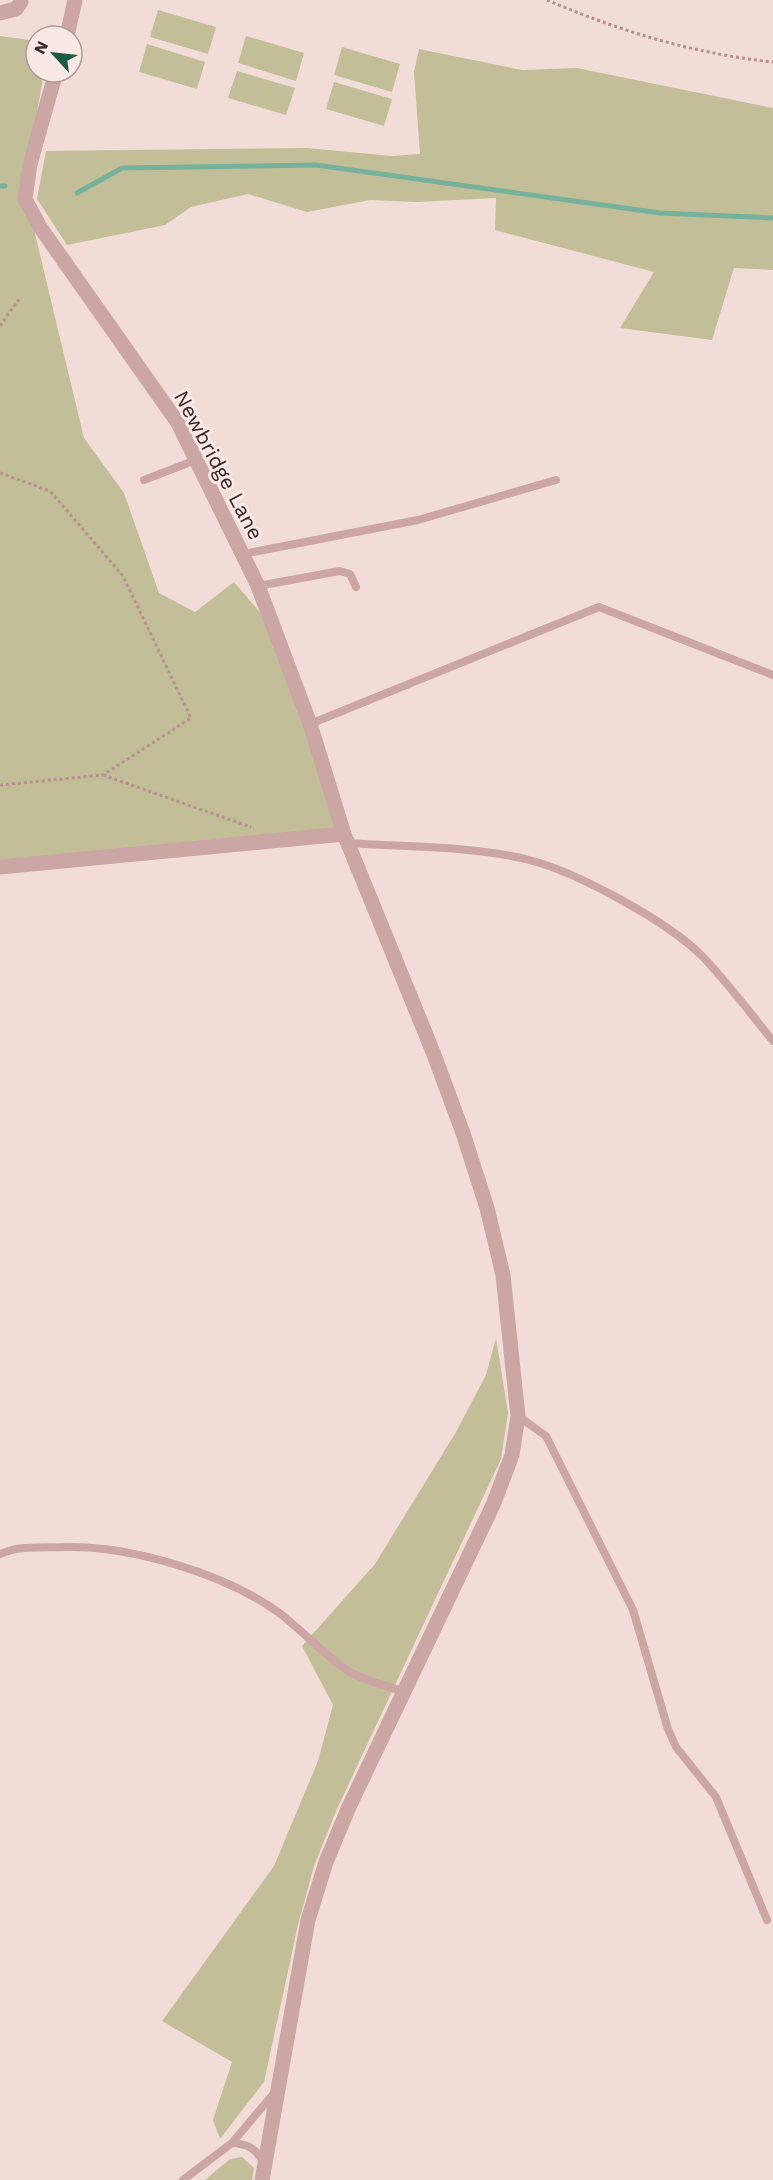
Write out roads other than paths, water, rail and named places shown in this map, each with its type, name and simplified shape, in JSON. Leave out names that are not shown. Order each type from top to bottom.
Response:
[{"type":"street","points":[[70,24],[75,0]]},
{"type":"street","points":[[0,13],[16,9],[21,2]]},
{"type":"street","name":"Newbridge Lane","points":[[53,84],[30,164],[25,199],[40,227],[178,423],[258,586],[310,724],[346,838],[433,1052],[487,1208],[503,1275],[518,1416],[512,1455],[493,1505],[326,1862],[308,1920],[275,2091],[262,2180]]},
{"type":"street","points":[[0,867],[346,838]]},
{"type":"lane","points":[[144,480],[196,460]]},
{"type":"lane","points":[[243,554],[418,520],[556,480]]},
{"type":"lane","points":[[258,586],[340,571],[350,574],[356,587]]},
{"type":"lane","points":[[310,724],[599,607],[773,675]]},
{"type":"lane","points":[[346,838],[528,860],[576,876],[643,914],[702,956],[773,1041]]},
{"type":"lane","points":[[518,1416],[546,1436],[633,1610],[668,1729],[676,1747],[716,1797],[767,1920]]},
{"type":"lane","points":[[0,1554],[13,1549],[86,1547],[139,1553],[192,1571],[241,1590],[277,1611],[349,1671],[404,1692]]},
{"type":"lane","points":[[183,2180],[232,2143],[275,2091]]},
{"type":"lane","points":[[232,2143],[246,2144],[257,2151],[264,2163]]},
{"type":"waterway","points":[[77,193],[122,168],[316,165],[660,213],[773,218]]},
{"type":"waterway","points":[[0,186],[5,186]]}]
